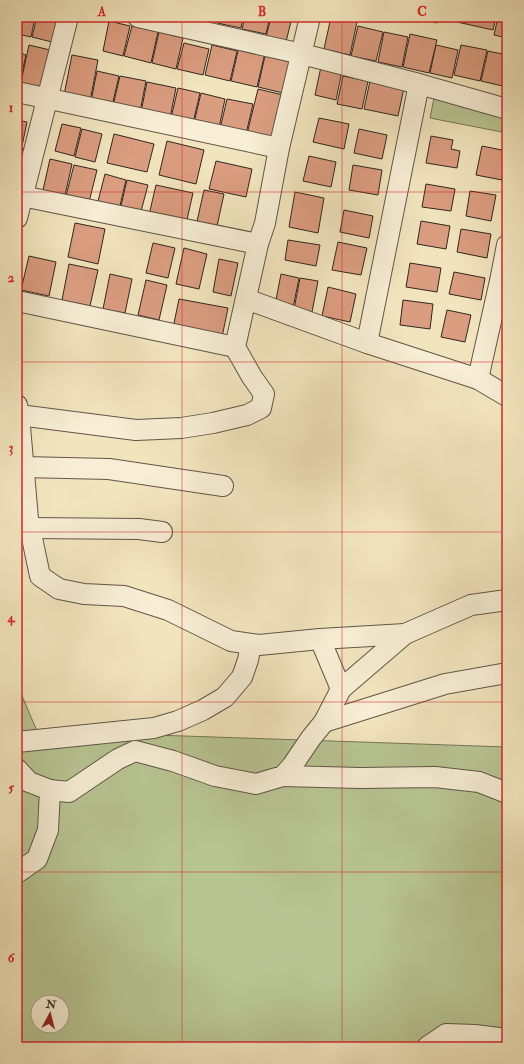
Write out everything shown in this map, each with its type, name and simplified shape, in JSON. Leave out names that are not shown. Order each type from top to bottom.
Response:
[{"type":"street","points":[[17,218],[20,196],[68,17]]},
{"type":"street","points":[[138,17],[302,54],[419,84],[507,109]]},
{"type":"street","points":[[310,17],[279,148],[265,223],[258,244],[235,347],[252,377],[264,394],[261,408],[247,416],[213,423],[181,428],[136,430],[18,410],[28,519],[40,576],[59,589],[84,594],[124,596],[168,610],[231,641],[251,644],[259,645],[320,639],[405,634]]},
{"type":"street","points":[[367,343],[419,84]]},
{"type":"street","points":[[17,92],[279,148]]},
{"type":"street","points":[[20,196],[258,244]]},
{"type":"street","points":[[478,379],[504,281],[507,245]]},
{"type":"street","points":[[246,300],[367,343],[478,379],[507,396]]},
{"type":"street","points":[[17,301],[235,347]]},
{"type":"street","points":[[23,467],[109,468],[223,486]]},
{"type":"street","points":[[30,528],[138,529],[162,532]]},
{"type":"street","points":[[283,776],[324,722],[341,689],[405,634],[471,605],[507,600]]},
{"type":"street","points":[[320,639],[341,689]]},
{"type":"street","points":[[17,742],[154,728],[178,721],[203,710],[225,697],[242,678],[251,644]]},
{"type":"street","points":[[324,722],[445,684],[507,673]]},
{"type":"street","points":[[17,769],[29,782],[50,790],[68,792],[118,759],[135,751],[215,776],[256,784],[283,776],[360,778],[435,776],[478,782],[507,793]]},
{"type":"street","points":[[17,873],[37,860],[48,830],[50,790]]},
{"type":"street","points":[[427,1047],[446,1034],[507,1038]]},
{"type":"green space","points":[[434,98],[507,117],[507,133],[430,118]]},
{"type":"green space","points":[[17,684],[37,731],[507,747],[507,1047],[17,1047]]},
{"type":"building","points":[[17,17],[35,17],[31,37],[17,34]]},
{"type":"building","points":[[37,17],[61,17],[56,43],[32,37]]},
{"type":"building","points":[[193,17],[217,17],[216,22]]},
{"type":"building","points":[[219,17],[243,17],[241,28],[217,23]]},
{"type":"building","points":[[245,17],[270,17],[266,34],[242,29]]},
{"type":"building","points":[[271,17],[292,17],[286,42],[266,37]]},
{"type":"building","points":[[331,17],[358,17],[350,55],[324,49]]},
{"type":"building","points":[[414,17],[438,17],[437,23]]},
{"type":"building","points":[[439,17],[466,17],[465,24]]},
{"type":"building","points":[[468,17],[496,17],[493,30],[466,24]]},
{"type":"building","points":[[498,17],[507,17],[507,38],[494,35]]},
{"type":"building","points":[[109,21],[130,26],[123,56],[103,51]]},
{"type":"building","points":[[132,26],[158,32],[151,63],[124,56]]},
{"type":"building","points":[[358,26],[383,32],[376,61],[351,56]]},
{"type":"building","points":[[159,32],[183,38],[176,69],[152,63]]},
{"type":"building","points":[[384,32],[408,37],[402,67],[378,62]]},
{"type":"building","points":[[410,34],[437,40],[429,73],[403,67]]},
{"type":"building","points":[[184,43],[209,49],[203,75],[177,69]]},
{"type":"building","points":[[29,45],[50,50],[41,90],[20,86]]},
{"type":"building","points":[[212,45],[237,51],[230,81],[205,75]]},
{"type":"building","points":[[436,45],[458,50],[452,78],[430,73]]},
{"type":"building","points":[[461,45],[487,50],[480,81],[454,75]]},
{"type":"building","points":[[239,47],[265,53],[257,87],[231,81]]},
{"type":"building","points":[[488,51],[507,55],[507,87],[481,81]]},
{"type":"building","points":[[17,52],[26,55],[19,86],[17,85]]},
{"type":"building","points":[[72,55],[98,60],[90,101],[64,95]]},
{"type":"building","points":[[265,56],[290,62],[283,93],[258,87]]},
{"type":"building","points":[[322,62],[343,66],[336,100],[315,95]]},
{"type":"building","points":[[97,71],[119,76],[112,106],[91,101]]},
{"type":"building","points":[[120,76],[146,81],[140,112],[113,106]]},
{"type":"building","points":[[343,76],[368,81],[362,109],[337,104]]},
{"type":"building","points":[[370,81],[404,88],[398,116],[364,109]]},
{"type":"building","points":[[147,82],[176,88],[170,118],[141,112]]},
{"type":"building","points":[[178,88],[200,93],[193,123],[171,118]]},
{"type":"building","points":[[258,89],[283,95],[273,140],[247,134]]},
{"type":"building","points":[[201,93],[225,99],[219,128],[194,123]]},
{"type":"building","points":[[227,99],[253,104],[246,134],[220,129]]},
{"type":"building","points":[[319,118],[349,124],[344,149],[313,142]]},
{"type":"building","points":[[17,120],[27,122],[22,146],[17,145]]},
{"type":"building","points":[[62,124],[81,128],[74,156],[55,151]]},
{"type":"building","points":[[82,129],[102,134],[95,162],[75,157]]},
{"type":"building","points":[[359,129],[387,135],[382,159],[354,153]]},
{"type":"building","points":[[114,134],[154,144],[147,172],[107,163]]},
{"type":"building","points":[[431,136],[453,140],[451,149],[460,151],[457,168],[426,163]]},
{"type":"building","points":[[167,141],[204,150],[196,184],[159,175]]},
{"type":"building","points":[[482,146],[507,151],[502,180],[476,175]]},
{"type":"building","points":[[17,147],[27,149],[17,189]]},
{"type":"building","points":[[309,156],[336,162],[331,187],[303,181]]},
{"type":"building","points":[[50,159],[72,164],[65,195],[43,190]]},
{"type":"building","points":[[216,161],[252,169],[246,197],[209,189]]},
{"type":"building","points":[[74,165],[97,170],[89,202],[66,196]]},
{"type":"building","points":[[353,165],[382,170],[378,195],[349,190]]},
{"type":"building","points":[[105,174],[126,180],[119,210],[97,205]]},
{"type":"building","points":[[127,180],[148,185],[140,215],[120,210]]},
{"type":"building","points":[[426,184],[455,189],[451,211],[422,207]]},
{"type":"building","points":[[156,185],[193,193],[186,224],[149,215]]},
{"type":"building","points":[[204,190],[224,194],[216,231],[196,226]]},
{"type":"building","points":[[470,191],[496,195],[491,221],[466,216]]},
{"type":"building","points":[[295,192],[324,198],[318,233],[289,227]]},
{"type":"building","points":[[344,210],[373,216],[369,238],[340,232]]},
{"type":"building","points":[[421,221],[450,226],[446,249],[417,244]]},
{"type":"building","points":[[75,223],[105,229],[98,264],[68,257]]},
{"type":"building","points":[[461,229],[491,234],[487,258],[457,252]]},
{"type":"building","points":[[288,240],[320,245],[316,266],[285,260]]},
{"type":"building","points":[[338,242],[367,248],[361,275],[332,270]]},
{"type":"building","points":[[153,243],[175,248],[168,278],[146,273]]},
{"type":"building","points":[[184,248],[207,254],[199,289],[176,284]]},
{"type":"building","points":[[29,256],[56,262],[49,296],[21,290]]},
{"type":"building","points":[[219,259],[238,263],[231,296],[213,292]]},
{"type":"building","points":[[410,263],[441,268],[437,292],[406,287]]},
{"type":"building","points":[[69,264],[98,270],[90,306],[62,300]]},
{"type":"building","points":[[454,272],[485,278],[481,300],[449,294]]},
{"type":"building","points":[[110,274],[132,279],[125,313],[103,309]]},
{"type":"building","points":[[281,274],[299,278],[293,308],[275,305]]},
{"type":"building","points":[[300,278],[318,281],[312,312],[294,309]]},
{"type":"building","points":[[146,280],[167,285],[159,320],[138,315]]},
{"type":"building","points":[[328,287],[356,294],[350,322],[322,316]]},
{"type":"building","points":[[179,299],[228,308],[222,337],[173,328]]},
{"type":"building","points":[[403,300],[433,304],[430,329],[400,325]]},
{"type":"building","points":[[447,310],[471,315],[465,342],[441,337]]}]
